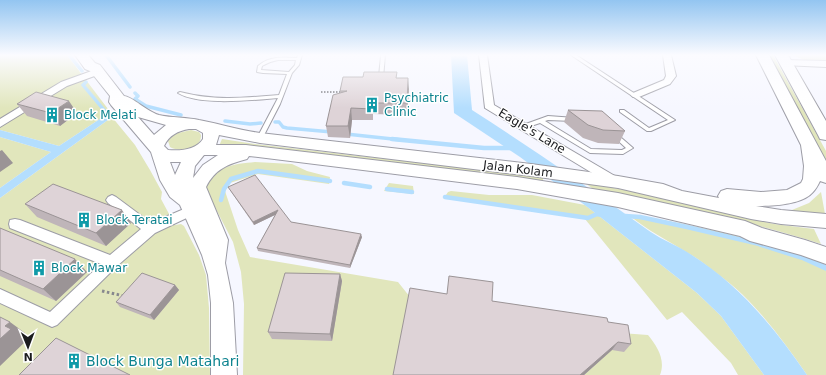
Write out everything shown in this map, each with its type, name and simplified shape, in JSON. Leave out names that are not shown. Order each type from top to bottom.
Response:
[{"type":"main road","points":[[100,72],[117,96],[116,102],[158,149]]},
{"type":"main road","points":[[771,72],[826,177]]},
{"type":"main road","points":[[791,72],[826,135]]},
{"type":"main road","name":"Jalan Kolam","points":[[117,98],[125,100],[133,109],[157,120],[201,124],[209,128],[240,135],[262,145],[558,190],[663,191],[680,197],[751,212],[781,217],[826,221]]},
{"type":"main road","points":[[190,124],[170,130],[157,141],[158,149],[168,179],[179,197],[189,206],[215,263],[221,298],[224,375]]},
{"type":"main road","points":[[189,206],[189,193],[183,176],[185,170],[199,151],[211,140],[212,135],[209,128]]},
{"type":"main road","points":[[663,191],[702,192],[749,199],[781,199],[796,194],[810,184],[812,178],[809,143]]},
{"type":"main road","points":[[215,263],[218,240],[197,187],[205,171],[218,162],[262,145]]},
{"type":"main road","name":"Jalan Kolam","points":[[158,149],[170,158],[186,156],[199,151],[246,150],[262,145],[531,170],[592,179],[618,191],[746,229],[757,235],[805,248],[826,256]]},
{"type":"main road","name":"Jalan Kolam","points":[[746,229],[756,229],[773,233],[826,248]]},
{"type":"street","points":[[0,124],[83,72]]},
{"type":"street","name":"Eagle's Lane","points":[[485,72],[489,106],[524,126],[618,191]]},
{"type":"street","points":[[636,95],[667,82],[671,76],[670,72]]},
{"type":"street","points":[[112,200],[150,230]]},
{"type":"street","points":[[0,296],[52,320],[112,262],[150,230],[189,206]]},
{"type":"street","points":[[16,224],[112,262]]},
{"type":"lane","points":[[262,145],[290,73],[277,72]]},
{"type":"lane","points":[[373,78],[381,78],[381,72]]},
{"type":"lane","points":[[601,72],[672,120],[650,130],[622,110]]},
{"type":"lane","points":[[180,93],[196,98],[211,99],[246,99],[280,96]]},
{"type":"lane","points":[[524,126],[548,118],[577,119]]},
{"type":"lane","points":[[541,121],[590,151],[623,152],[630,148],[609,129]]},
{"type":"path","points":[[321,92],[343,92]]},
{"type":"path","points":[[86,287],[125,296]]},
{"type":"green space","points":[[0,72],[80,72],[108,109],[109,113],[59,146],[0,130]]},
{"type":"green space","points":[[778,72],[783,72],[826,151],[826,161]]},
{"type":"green space","points":[[112,117],[135,145],[162,192],[161,199],[175,225],[181,224],[184,226],[199,255],[206,275],[209,308],[210,375],[0,375],[0,198]]},
{"type":"green space","points":[[191,130],[199,132],[201,135],[198,144],[184,150],[170,147],[168,141],[174,134]]},
{"type":"green space","points":[[0,137],[51,152],[0,188]]},
{"type":"green space","points":[[222,139],[543,177],[543,182],[304,152],[219,146]]},
{"type":"green space","points":[[255,162],[292,164],[307,171],[330,177],[329,184],[258,174],[230,183],[225,191],[238,230],[250,257],[398,282],[410,297],[395,375],[243,375],[244,304],[241,272],[233,242],[206,190],[208,182],[218,171],[232,165]]},
{"type":"green space","points":[[389,183],[413,186],[414,194],[384,191]]},
{"type":"green space","points":[[585,183],[636,192],[774,224],[814,229],[821,244],[738,221],[596,191]]},
{"type":"green space","points":[[451,191],[489,195],[532,195],[585,205],[697,293],[721,316],[764,375],[738,375],[731,363],[682,312],[667,320],[585,219],[444,198],[448,192]]},
{"type":"green space","points":[[821,192],[825,214],[787,212],[809,203]]},
{"type":"green space","points":[[638,215],[757,241],[781,248],[826,266],[826,375],[807,375],[778,334],[732,285],[699,260],[630,216]]},
{"type":"green space","points":[[621,333],[648,335],[660,354],[662,369],[660,375],[584,375],[605,356]]},
{"type":"water","points":[[452,72],[469,72],[472,110],[559,168],[650,232],[687,252],[723,278],[754,307],[768,323],[807,375],[764,375],[721,316],[697,293],[590,209],[520,157],[454,113]]},
{"type":"water","points":[[109,113],[112,117],[0,198],[0,188],[51,152],[0,137],[0,130],[59,146]]},
{"type":"building","points":[[364,72],[397,72],[396,78],[408,78],[407,103],[372,103],[372,109],[351,108],[348,126],[326,126],[333,95],[347,91],[340,91],[343,77],[363,77]]},
{"type":"building","points":[[36,92],[69,101],[51,113],[17,104]]},
{"type":"building","points":[[568,110],[602,111],[625,131],[603,130],[588,125]]},
{"type":"building","points":[[255,175],[291,222],[361,234],[350,265],[257,248],[278,210],[253,222],[228,187]]},
{"type":"building","points":[[53,184],[122,210],[96,233],[25,204]]},
{"type":"building","name":"Block Mawar","points":[[0,228],[75,259],[43,289],[0,270]]},
{"type":"building","points":[[142,273],[175,285],[150,315],[116,302]]},
{"type":"building","points":[[285,273],[340,274],[330,334],[268,332]]},
{"type":"building","points":[[449,276],[493,282],[492,301],[607,318],[608,322],[628,325],[631,344],[618,342],[580,375],[393,375],[410,288],[447,294]]},
{"type":"building","points":[[0,317],[10,322],[5,326],[11,329],[0,339]]},
{"type":"building","name":"Block Bunga Matahari","points":[[56,338],[130,375],[19,375]]},
{"type":"waterway","points":[[119,72],[130,87]]},
{"type":"waterway","points":[[86,82],[83,85],[109,116]]},
{"type":"waterway","points":[[135,93],[138,96],[135,99],[146,106],[181,115]]},
{"type":"waterway","points":[[225,121],[250,124],[261,123]]},
{"type":"waterway","points":[[275,122],[279,122],[283,127],[287,128],[332,132]]},
{"type":"waterway","points":[[346,134],[400,140]]},
{"type":"waterway","points":[[392,139],[400,140]]},
{"type":"waterway","points":[[400,140],[484,148],[513,148]]},
{"type":"waterway","points":[[221,200],[224,189],[231,179],[258,171],[330,181]]},
{"type":"waterway","points":[[344,183],[370,187]]},
{"type":"waterway","points":[[387,189],[412,192]]},
{"type":"waterway","points":[[445,197],[588,218],[597,214],[602,215]]},
{"type":"waterway","points":[[625,216],[640,217],[761,244]]},
{"type":"waterway","points":[[761,244],[804,258],[826,268]]},
{"type":"place","name":"Psychiatric Clinic","points":[[372,105]]},
{"type":"place","name":"Block Melati","points":[[52,115]]},
{"type":"place","name":"Block Teratai","points":[[84,220]]},
{"type":"place","name":"Block Mawar","points":[[39,268]]},
{"type":"place","name":"Block Bunga Matahari","points":[[74,361]]}]
